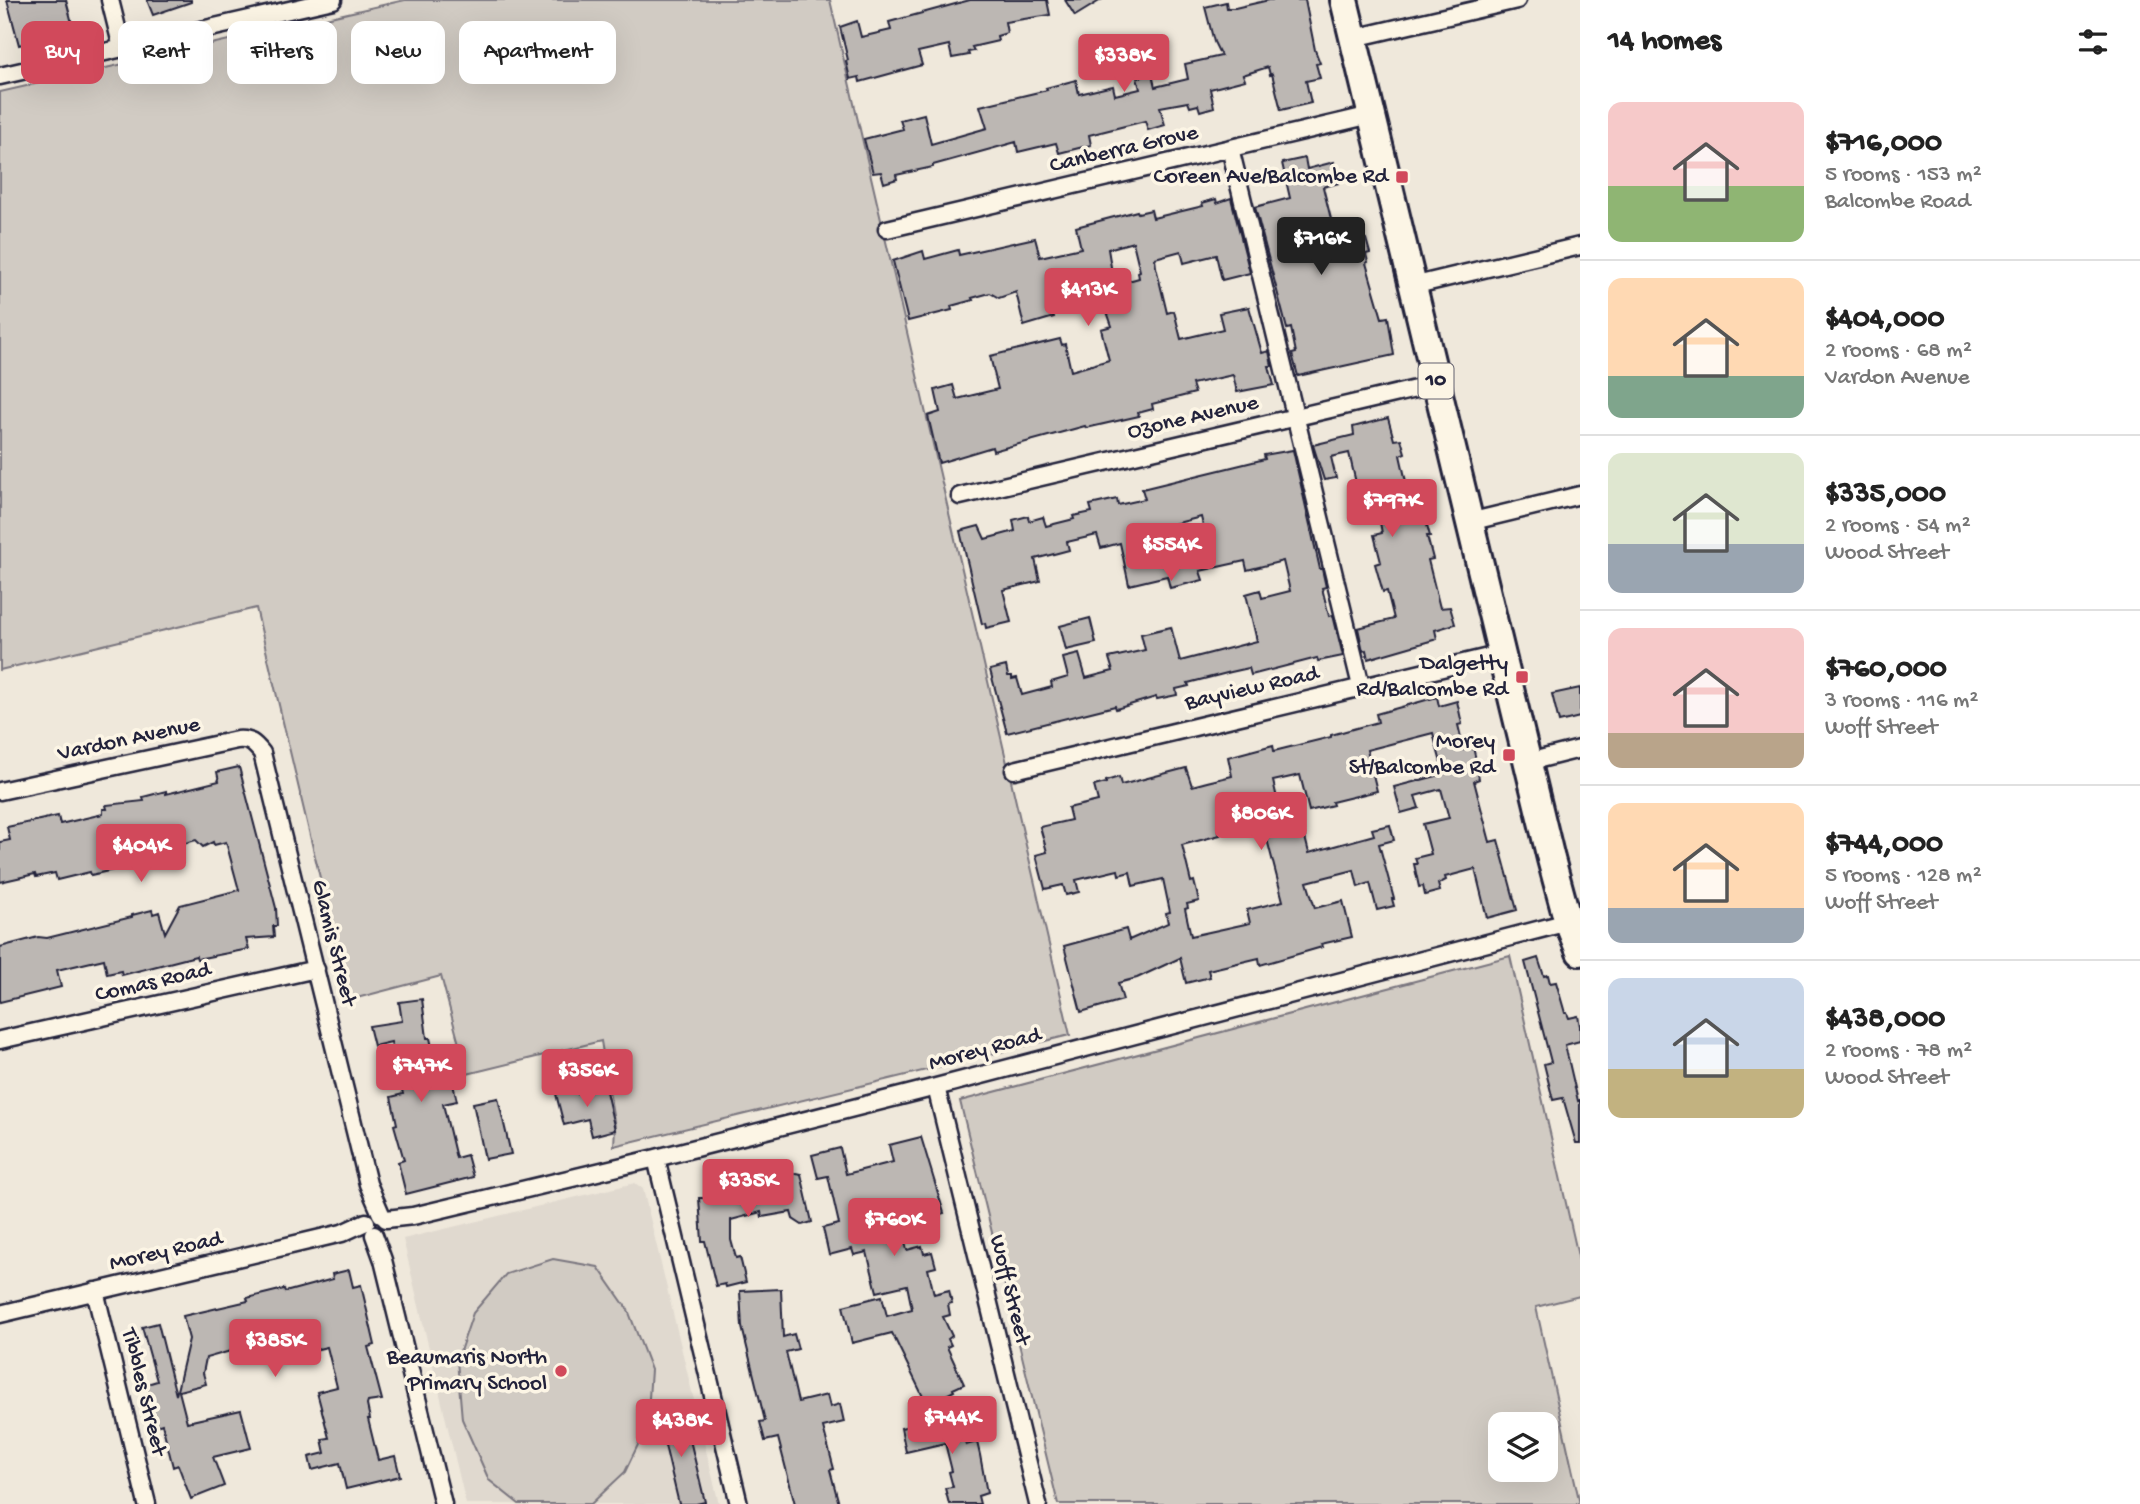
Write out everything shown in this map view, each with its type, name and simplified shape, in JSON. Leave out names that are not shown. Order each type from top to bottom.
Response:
[{"type":"main road","name":"10","points":[[1345,0],[1501,653],[1568,922],[1580,952]]},
{"type":"street","points":[[110,0],[118,32]]},
{"type":"street","points":[[213,27],[332,0]]},
{"type":"street","points":[[1353,38],[1517,0]]},
{"type":"street","points":[[0,76],[118,49]]},
{"type":"street","name":"Canberra Grove","points":[[887,229],[1371,115]]},
{"type":"street","points":[[1230,148],[1361,686]]},
{"type":"street","points":[[1412,286],[1580,246]]},
{"type":"street","name":"Ozone Avenue","points":[[960,496],[1437,384]]},
{"type":"street","points":[[1469,522],[1580,495]]},
{"type":"street","name":"Bayview Road","points":[[1014,769],[1501,653]]},
{"type":"street","name":"Vardon Avenue","points":[[0,791],[237,740],[255,743],[262,753]]},
{"type":"street","points":[[1528,762],[1580,749]]},
{"type":"street","name":"Glamis Street","points":[[262,753],[443,1504]]},
{"type":"street","name":"Morey Road","points":[[0,1314],[656,1158],[1568,922]]},
{"type":"street","name":"Comas Road","points":[[0,1040],[316,970]]},
{"type":"street","name":"Woff Street","points":[[936,1087],[1038,1504]]},
{"type":"street","points":[[656,1158],[739,1504]]},
{"type":"street","name":"Tibbles Street","points":[[95,1292],[147,1504]]},
{"type":"shaded area","points":[[405,0],[830,0],[1070,1035],[614,1146],[615,1127],[601,1041],[467,1074],[441,976],[349,1000],[256,608],[0,670],[0,92],[35,84],[104,84],[104,68],[118,65],[118,84],[213,84],[213,44],[227,40],[227,84],[337,84],[337,21],[313,21]]},
{"type":"shaded area","points":[[1510,956],[1580,1265],[1580,1296],[1536,1307],[1580,1504],[1058,1504],[960,1101]]},
{"type":"shaded area","name":"Beaumaris North Primary School","points":[[635,1183],[643,1189],[719,1504],[466,1504],[403,1239]]},
{"type":"shaded area","points":[[553,1259],[598,1267],[628,1310],[651,1370],[647,1426],[625,1472],[591,1504],[519,1504],[489,1480],[462,1419],[457,1360],[473,1313],[506,1274]]},
{"type":"building","points":[[7,0],[66,0],[71,21],[21,21],[19,45]]},
{"type":"building","points":[[147,0],[191,0],[191,2],[153,15]]},
{"type":"building","points":[[970,0],[1047,0],[1050,15],[1005,22],[1007,33],[997,36],[998,41],[972,47],[974,51],[968,52],[969,55],[952,58],[949,45],[918,52],[922,65],[860,82],[859,77],[850,79],[840,27],[857,21],[861,37],[891,30],[889,22]]},
{"type":"building","points":[[1065,0],[1101,0],[1075,16]]},
{"type":"building","points":[[1269,0],[1305,0],[1320,63],[1316,64],[1320,78],[1306,81],[1311,103],[1281,110],[1268,67],[1243,75],[1245,80],[1210,89],[1214,107],[1200,111],[1198,105],[1190,107],[1188,102],[1160,107],[1165,125],[1148,130],[1145,121],[1089,135],[1091,145],[1059,153],[1056,143],[1018,152],[1016,142],[896,175],[897,179],[884,183],[881,172],[873,173],[864,139],[903,129],[900,120],[924,114],[931,144],[987,128],[980,106],[1076,80],[1079,94],[1113,86],[1115,95],[1140,89],[1137,78],[1152,74],[1155,87],[1188,79],[1185,64],[1221,56],[1214,42],[1205,7],[1226,2],[1227,8],[1235,8]]},
{"type":"building","points":[[1305,158],[1307,169],[1334,162],[1339,183],[1323,187],[1336,239],[1356,233],[1358,241],[1366,239],[1370,253],[1366,254],[1366,263],[1382,318],[1388,317],[1394,355],[1298,376],[1292,354],[1296,353],[1291,328],[1287,329],[1255,207],[1290,198],[1282,163]]},
{"type":"building","points":[[1231,198],[1250,273],[1222,280],[1216,255],[1184,263],[1181,251],[1155,258],[1167,313],[1174,311],[1181,339],[1223,329],[1219,313],[1249,307],[1262,353],[1269,351],[1272,366],[1269,366],[1274,385],[1237,392],[1233,375],[1192,384],[1195,393],[1152,404],[1153,409],[1138,413],[1139,416],[1086,428],[1085,426],[993,451],[992,447],[939,463],[928,416],[940,412],[935,390],[953,385],[957,399],[998,389],[990,356],[1060,339],[1062,345],[1065,344],[1071,371],[1109,360],[1101,329],[1112,326],[1099,289],[1050,300],[1054,317],[1024,326],[1016,292],[999,298],[990,293],[951,306],[952,310],[908,321],[893,261],[923,251],[925,259],[958,250],[959,255],[1035,238],[1040,257],[1081,248],[1076,227],[1137,211],[1151,210],[1153,218],[1203,206],[1202,203],[1216,199],[1217,203]],"holes":[[[1133,242],[1140,271],[1139,278],[1114,285],[1108,249]]]},
{"type":"building","points":[[1388,418],[1394,440],[1401,439],[1405,453],[1400,455],[1414,517],[1424,514],[1433,559],[1428,560],[1440,608],[1450,607],[1455,624],[1435,630],[1437,639],[1368,659],[1366,650],[1363,651],[1358,628],[1394,619],[1387,591],[1383,592],[1375,564],[1381,562],[1374,535],[1382,533],[1375,496],[1360,500],[1349,453],[1331,457],[1336,478],[1324,480],[1313,445],[1354,435],[1353,427]]},
{"type":"building","points":[[1293,450],[1326,587],[1322,588],[1329,616],[1333,615],[1343,656],[1318,661],[1317,658],[1251,675],[1249,668],[1231,672],[1188,683],[1189,686],[1176,689],[1177,695],[1156,697],[1116,709],[1115,706],[1007,733],[990,670],[1006,666],[1008,676],[1017,678],[1022,695],[1052,687],[1051,682],[1068,677],[1063,658],[1079,654],[1086,678],[1113,671],[1109,658],[1145,650],[1141,634],[1171,627],[1180,661],[1257,641],[1246,594],[1260,590],[1262,598],[1290,591],[1283,561],[1247,570],[1245,561],[1200,571],[1203,580],[1170,588],[1167,576],[1129,585],[1120,543],[1101,548],[1097,535],[1067,542],[1069,550],[1035,559],[1040,581],[1003,590],[1011,622],[986,628],[985,623],[982,624],[960,531],[979,526],[985,539],[1015,531],[1013,520],[1028,516],[1029,521],[1043,517],[1046,526],[1074,519],[1073,516],[1092,512],[1090,505],[1117,499],[1118,505],[1145,499],[1142,489],[1265,459],[1264,455]],"holes":[[[1201,517],[1207,543],[1203,544],[1204,547],[1177,553],[1170,525]]]},
{"type":"building","points":[[1090,618],[1096,643],[1066,650],[1060,626]]},
{"type":"building","points":[[1580,688],[1580,717],[1559,722],[1552,694]]},
{"type":"building","points":[[1437,697],[1439,706],[1457,701],[1462,724],[1458,725],[1464,750],[1473,747],[1479,779],[1474,781],[1490,842],[1498,840],[1517,910],[1487,918],[1475,869],[1445,877],[1446,880],[1438,884],[1440,891],[1425,895],[1423,886],[1419,887],[1415,858],[1431,854],[1423,824],[1449,818],[1441,789],[1415,796],[1419,808],[1401,813],[1394,787],[1444,774],[1433,733],[1367,750],[1377,791],[1332,802],[1333,805],[1309,811],[1300,775],[1273,781],[1279,807],[1296,802],[1309,853],[1374,835],[1372,829],[1390,825],[1394,840],[1379,844],[1394,906],[1377,910],[1370,883],[1358,887],[1354,870],[1307,882],[1315,908],[1343,901],[1352,937],[1321,944],[1322,947],[1260,965],[1259,958],[1208,970],[1210,977],[1186,983],[1180,958],[1137,978],[1118,983],[1123,1000],[1081,1012],[1064,946],[1126,929],[1129,940],[1168,923],[1166,913],[1170,912],[1163,879],[1133,886],[1130,872],[1119,875],[1118,870],[1076,880],[1079,892],[1066,895],[1063,885],[1045,889],[1036,855],[1047,852],[1040,827],[1071,820],[1068,808],[1098,801],[1094,786],[1106,781],[1119,777],[1121,785],[1186,768],[1192,786],[1232,776],[1228,757],[1273,745],[1274,751],[1331,737],[1378,722],[1376,714]],"holes":[[[1261,816],[1283,901],[1247,910],[1250,923],[1191,936],[1185,909],[1188,908],[1187,904],[1199,901],[1194,881],[1191,882],[1182,845],[1220,835],[1218,827]]]},
{"type":"building","points":[[239,767],[276,908],[277,926],[273,926],[274,937],[246,939],[249,949],[197,959],[196,956],[122,975],[121,971],[107,974],[104,959],[57,970],[61,987],[0,1002],[0,947],[38,937],[47,938],[152,910],[153,914],[159,912],[165,933],[180,905],[239,890],[226,842],[214,845],[213,842],[203,847],[196,840],[160,850],[161,855],[112,864],[113,870],[91,875],[90,872],[57,880],[55,873],[36,877],[35,874],[0,882],[0,842],[10,840],[7,827],[58,816],[60,824],[103,814],[103,809],[107,809],[106,805],[144,801],[143,797],[219,781],[217,772]]},
{"type":"building","points":[[1538,958],[1544,976],[1548,975],[1550,983],[1556,982],[1565,1013],[1569,1018],[1578,1016],[1580,1041],[1565,1045],[1578,1101],[1580,1100],[1580,1143],[1576,1143],[1563,1098],[1553,1100],[1544,1064],[1551,1062],[1525,962]]},
{"type":"building","points":[[422,999],[427,1038],[430,1038],[439,1079],[451,1076],[457,1101],[443,1104],[456,1158],[467,1155],[473,1177],[406,1194],[398,1162],[404,1160],[394,1125],[397,1124],[391,1097],[403,1094],[391,1042],[374,1046],[369,1026],[402,1021],[399,1002]]},
{"type":"building","points":[[605,1087],[615,1130],[592,1136],[588,1119],[564,1125],[556,1094],[576,1088],[578,1094]]},
{"type":"building","points":[[498,1098],[511,1154],[485,1159],[473,1103]]},
{"type":"building","points":[[921,1137],[944,1213],[901,1224],[907,1250],[922,1246],[924,1254],[932,1252],[936,1267],[928,1269],[934,1294],[949,1290],[952,1303],[948,1304],[950,1315],[943,1317],[952,1336],[948,1339],[951,1345],[947,1347],[964,1384],[927,1405],[892,1333],[852,1343],[843,1306],[882,1296],[887,1316],[912,1309],[907,1285],[877,1292],[867,1252],[854,1255],[852,1249],[829,1255],[823,1228],[839,1224],[828,1176],[818,1178],[812,1155],[840,1148],[846,1174],[893,1162],[889,1145]]},
{"type":"building","points":[[780,1166],[782,1177],[801,1174],[812,1222],[802,1225],[793,1219],[791,1212],[762,1217],[761,1212],[731,1220],[731,1240],[736,1258],[740,1257],[746,1282],[726,1287],[725,1284],[716,1286],[705,1241],[702,1241],[699,1198],[737,1198],[753,1194],[750,1184],[766,1180],[764,1170]]},
{"type":"building","points":[[349,1270],[353,1287],[361,1285],[375,1345],[368,1347],[382,1400],[368,1402],[367,1405],[378,1460],[395,1456],[400,1476],[346,1489],[340,1463],[312,1470],[309,1457],[325,1453],[322,1439],[329,1438],[317,1392],[337,1387],[327,1347],[314,1350],[310,1337],[242,1352],[241,1348],[206,1358],[203,1373],[206,1384],[179,1391],[187,1422],[241,1410],[251,1448],[213,1457],[224,1486],[191,1499],[178,1465],[173,1467],[162,1424],[156,1426],[152,1410],[150,1411],[147,1384],[157,1381],[142,1327],[158,1323],[176,1395],[189,1339],[183,1316],[248,1301],[247,1298],[284,1289],[285,1292],[333,1279],[332,1274]]},
{"type":"building","points":[[781,1289],[783,1337],[794,1334],[798,1349],[786,1352],[798,1402],[827,1395],[830,1407],[840,1404],[844,1422],[823,1427],[834,1469],[830,1470],[839,1504],[795,1504],[778,1438],[765,1441],[760,1422],[765,1421],[742,1327],[740,1291]]},
{"type":"building","points":[[683,1411],[705,1502],[696,1504],[679,1504],[658,1416]]},
{"type":"building","points":[[959,1414],[966,1445],[977,1442],[987,1493],[978,1496],[980,1504],[949,1504],[945,1488],[953,1487],[949,1472],[952,1471],[945,1443],[906,1452],[901,1428]]},
{"type":"place","name":"Coreen Ave/Balcombe Rd","points":[[1402,177]]},
{"type":"place","name":"Dalgetty Rd/Balcombe Rd","points":[[1522,677]]},
{"type":"place","name":"Morey St/Balcombe Rd","points":[[1509,755]]},
{"type":"place","name":"Beaumaris North Primary School","points":[[561,1371]]}]
